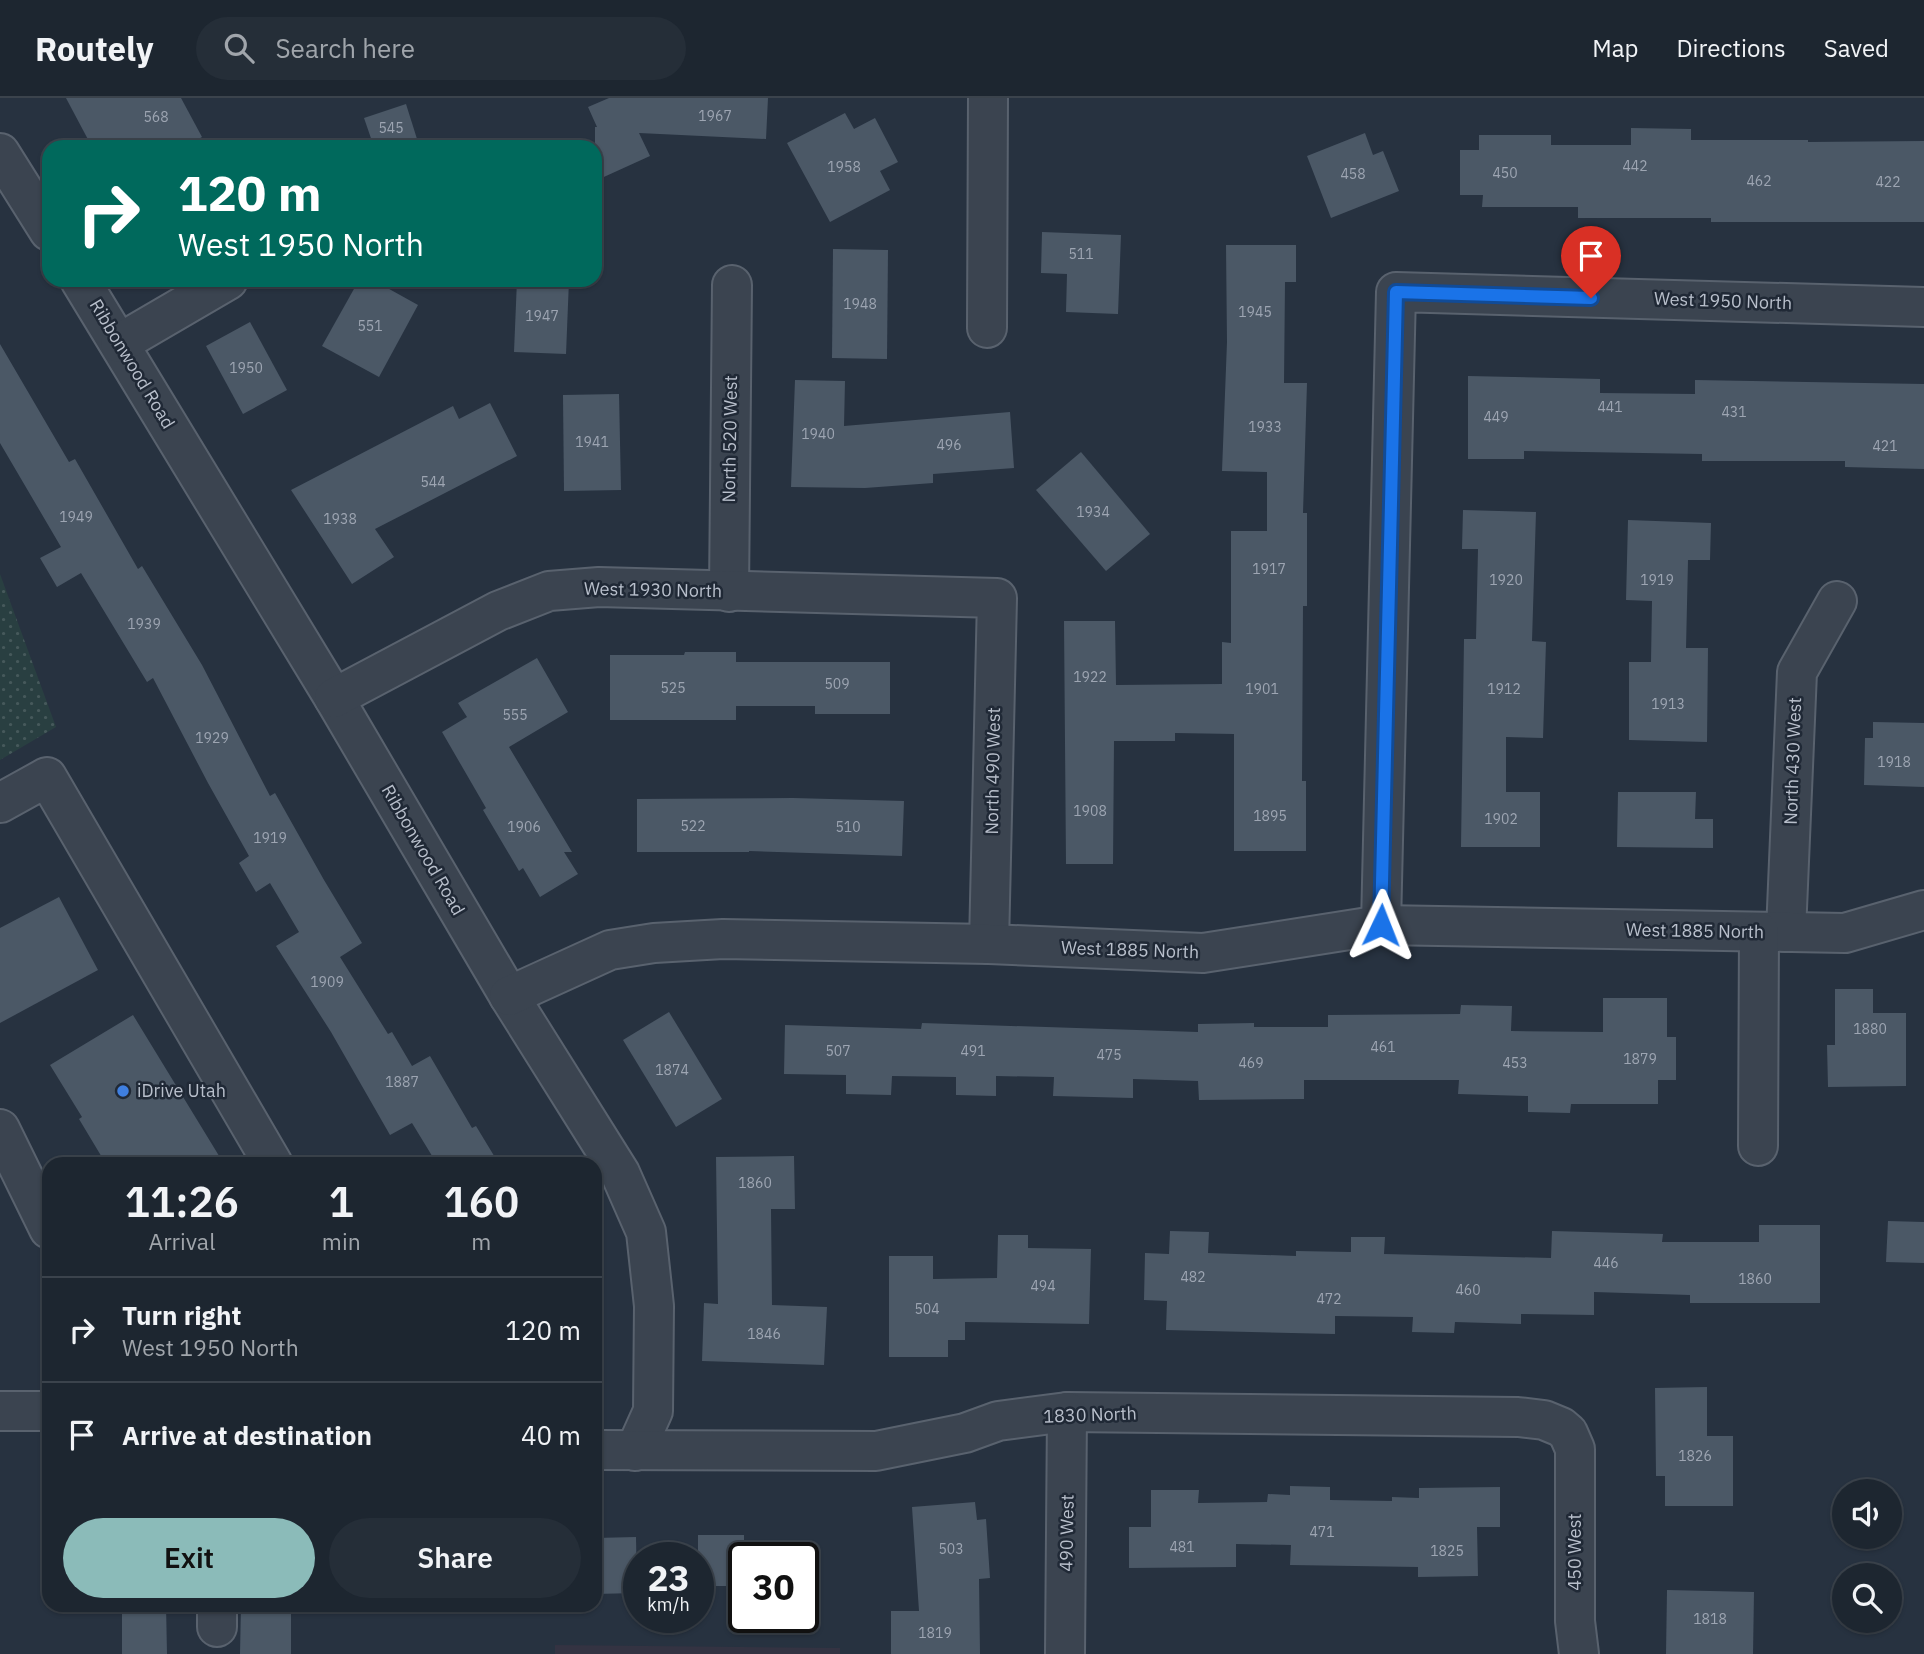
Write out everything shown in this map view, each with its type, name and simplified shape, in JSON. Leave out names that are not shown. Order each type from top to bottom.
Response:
[{"type":"street","points":[[987,328],[988,98]]},
{"type":"street","points":[[0,153],[42,220]]},
{"type":"street","name":"North 520 West","points":[[729,592],[732,285]]},
{"type":"street","name":"Ribbonwood Road","points":[[84,287],[334,698],[509,996],[620,1173],[646,1232],[654,1306],[653,1411],[635,1451]]},
{"type":"street","points":[[120,343],[216,287]]},
{"type":"street","name":"West 1950 North","points":[[1381,925],[1396,292],[1924,307]]},
{"type":"street","name":"West 1930 North","points":[[334,698],[498,611],[549,591],[599,587],[997,598]]},
{"type":"street","name":"North 490 West","points":[[989,944],[997,598]]},
{"type":"street","name":"North 430 West","points":[[1758,1146],[1773,932],[1797,672],[1838,601]]},
{"type":"street","points":[[0,803],[47,778],[269,1157]]},
{"type":"street","name":"West 1885 North","points":[[509,996],[610,950],[654,943],[723,939],[989,944],[1203,953],[1381,925],[1845,933],[1924,910]]},
{"type":"street","points":[[0,1129],[42,1215]]},
{"type":"street","points":[[0,1411],[42,1411]]},
{"type":"street","name":"1830 North","points":[[602,1450],[876,1451],[965,1433],[998,1422],[1067,1412],[1518,1417],[1544,1420],[1561,1427],[1568,1433],[1575,1449]]},
{"type":"street","name":"490 West","points":[[1065,1654],[1067,1412]]},
{"type":"street","name":"450 West","points":[[1575,1449],[1575,1620],[1579,1654]]},
{"type":"shaded area","points":[[555,1645],[840,1648],[840,1654],[555,1654]]},
{"type":"green space","points":[[0,574],[56,727],[0,760]]},
{"type":"building","points":[[66,98],[181,98],[202,137],[197,140],[88,140]]},
{"type":"building","points":[[609,98],[768,98],[766,139],[639,133],[650,156],[602,178],[602,140],[595,140],[597,127],[588,107]]},
{"type":"building","points":[[406,104],[417,139],[372,140],[364,118]]},
{"type":"building","points":[[845,113],[854,129],[875,118],[898,162],[880,171],[890,190],[830,222],[787,143]]},
{"type":"building","points":[[1631,128],[1691,129],[1691,140],[1924,141],[1924,222],[1711,222],[1711,218],[1578,218],[1578,207],[1482,207],[1483,195],[1460,195],[1460,150],[1479,150],[1479,135],[1551,135],[1551,145],[1631,145]]},
{"type":"building","points":[[1365,133],[1373,155],[1383,151],[1399,191],[1331,218],[1307,156]]},
{"type":"building","points":[[1042,232],[1121,235],[1118,314],[1066,312],[1067,274],[1041,273]]},
{"type":"building","points":[[1226,245],[1296,245],[1296,282],[1285,282],[1284,383],[1307,383],[1303,513],[1307,513],[1307,606],[1303,606],[1302,781],[1306,781],[1306,851],[1234,851],[1234,734],[1175,733],[1175,741],[1114,741],[1113,864],[1066,864],[1064,621],[1115,621],[1116,685],[1222,684],[1222,642],[1231,643],[1231,531],[1267,531],[1267,472],[1222,471],[1227,342]]},
{"type":"building","points":[[833,249],[888,250],[887,359],[832,358]]},
{"type":"building","points":[[355,287],[386,287],[418,305],[379,377],[322,346]]},
{"type":"building","points":[[517,287],[569,287],[566,354],[514,352]]},
{"type":"building","points":[[250,322],[287,390],[243,414],[206,346]]},
{"type":"building","points":[[0,344],[69,462],[75,459],[138,569],[142,566],[202,665],[270,796],[275,793],[362,943],[340,957],[388,1034],[392,1032],[412,1066],[430,1056],[472,1128],[476,1126],[495,1157],[433,1157],[412,1123],[390,1135],[331,1032],[276,946],[299,932],[270,883],[256,892],[239,863],[249,856],[153,678],[147,682],[81,573],[57,587],[40,558],[61,547],[0,443]]},
{"type":"building","points":[[1468,376],[1600,379],[1600,393],[1695,394],[1695,380],[1924,384],[1924,469],[1845,467],[1845,461],[1702,461],[1702,454],[1524,451],[1524,459],[1468,459]]},
{"type":"building","points":[[795,380],[845,381],[844,426],[1010,412],[1014,468],[933,474],[933,483],[865,488],[791,487]]},
{"type":"building","points":[[619,394],[621,490],[564,491],[563,395]]},
{"type":"building","points":[[490,403],[517,456],[375,529],[394,557],[352,584],[291,490],[453,406],[459,419]]},
{"type":"building","points":[[1081,452],[1150,534],[1106,571],[1036,490]]},
{"type":"building","points":[[1463,510],[1536,512],[1532,641],[1546,642],[1543,738],[1506,737],[1506,792],[1540,792],[1540,847],[1461,847],[1464,639],[1476,639],[1478,549],[1462,549]]},
{"type":"building","points":[[1628,520],[1711,523],[1710,560],[1688,560],[1686,648],[1708,648],[1707,742],[1629,740],[1629,662],[1651,662],[1652,601],[1626,600]]},
{"type":"building","points":[[685,652],[736,652],[736,662],[890,662],[890,714],[815,714],[815,706],[736,706],[736,720],[610,720],[610,655],[684,655]]},
{"type":"building","points":[[537,658],[568,712],[509,747],[572,852],[564,852],[578,874],[540,897],[523,868],[519,871],[442,732],[467,717],[458,703]]},
{"type":"building","points":[[1873,722],[1924,723],[1924,787],[1864,785],[1865,738],[1873,738]]},
{"type":"building","points":[[1618,792],[1696,792],[1695,819],[1713,819],[1713,848],[1617,847]]},
{"type":"building","points":[[793,798],[904,801],[902,856],[749,851],[637,852],[637,799]]},
{"type":"building","points":[[59,897],[98,970],[0,1023],[0,928]]},
{"type":"building","points":[[1835,989],[1873,989],[1873,1013],[1906,1013],[1906,1086],[1828,1087],[1827,1045],[1835,1045]]},
{"type":"building","points":[[1603,998],[1667,998],[1667,1037],[1676,1037],[1676,1080],[1658,1080],[1658,1104],[1571,1104],[1570,1113],[1528,1112],[1528,1096],[1458,1094],[1459,1080],[1304,1080],[1304,1099],[1199,1100],[1198,1081],[1133,1079],[1133,1098],[1053,1096],[1054,1077],[996,1076],[996,1096],[956,1095],[956,1077],[892,1076],[891,1095],[846,1094],[846,1075],[784,1074],[785,1025],[921,1029],[922,1023],[1198,1032],[1198,1024],[1254,1023],[1254,1027],[1328,1027],[1328,1015],[1460,1014],[1461,1005],[1512,1006],[1511,1031],[1603,1032]]},
{"type":"building","points":[[669,1012],[722,1099],[676,1127],[623,1040]]},
{"type":"building","name":"iDrive Utah","points":[[133,1015],[220,1157],[102,1157],[79,1119],[82,1117],[50,1065]]},
{"type":"building","points":[[794,1156],[795,1209],[771,1209],[772,1305],[827,1307],[824,1365],[702,1361],[704,1303],[718,1304],[716,1157]]},
{"type":"building","points":[[1888,1221],[1924,1222],[1924,1263],[1886,1262]]},
{"type":"building","points":[[1759,1225],[1820,1225],[1820,1303],[1690,1303],[1690,1295],[1594,1292],[1594,1315],[1521,1314],[1521,1324],[1455,1322],[1454,1333],[1412,1332],[1413,1317],[1335,1316],[1335,1334],[1166,1330],[1167,1301],[1144,1300],[1145,1253],[1169,1254],[1170,1231],[1209,1232],[1208,1253],[1296,1256],[1296,1251],[1351,1252],[1351,1237],[1385,1237],[1384,1254],[1551,1258],[1552,1231],[1663,1234],[1662,1242],[1759,1242]]},
{"type":"building","points":[[998,1235],[1028,1235],[1028,1248],[1091,1249],[1089,1324],[965,1322],[965,1340],[948,1340],[948,1357],[889,1357],[889,1256],[933,1256],[933,1279],[997,1278]]},
{"type":"building","points":[[1707,1387],[1707,1436],[1733,1436],[1733,1506],[1665,1506],[1665,1476],[1656,1476],[1655,1388]]},
{"type":"building","points":[[1290,1486],[1330,1487],[1330,1500],[1392,1501],[1392,1497],[1419,1498],[1419,1488],[1500,1487],[1500,1527],[1477,1527],[1478,1576],[1418,1577],[1418,1567],[1290,1565],[1291,1545],[1236,1544],[1236,1567],[1129,1568],[1129,1527],[1151,1527],[1151,1490],[1199,1490],[1198,1503],[1267,1502],[1268,1494],[1290,1495]]},
{"type":"building","points":[[975,1502],[977,1520],[986,1519],[990,1578],[979,1579],[980,1654],[891,1654],[891,1611],[919,1611],[912,1507]]},
{"type":"building","points":[[698,1535],[744,1535],[744,1542],[728,1542],[728,1586],[714,1586],[714,1542],[698,1542]]},
{"type":"building","points":[[636,1537],[636,1542],[623,1542],[623,1593],[602,1594],[602,1538]]},
{"type":"building","points":[[1667,1590],[1754,1592],[1753,1654],[1666,1654]]},
{"type":"building","points":[[122,1612],[166,1612],[167,1654],[122,1654]]},
{"type":"building","points":[[241,1612],[291,1612],[291,1654],[240,1654]]},
{"type":"place","name":"iDrive Utah","points":[[123,1091]]},
{"type":"route","points":[[1381,925],[1396,292],[1591,298]]}]
